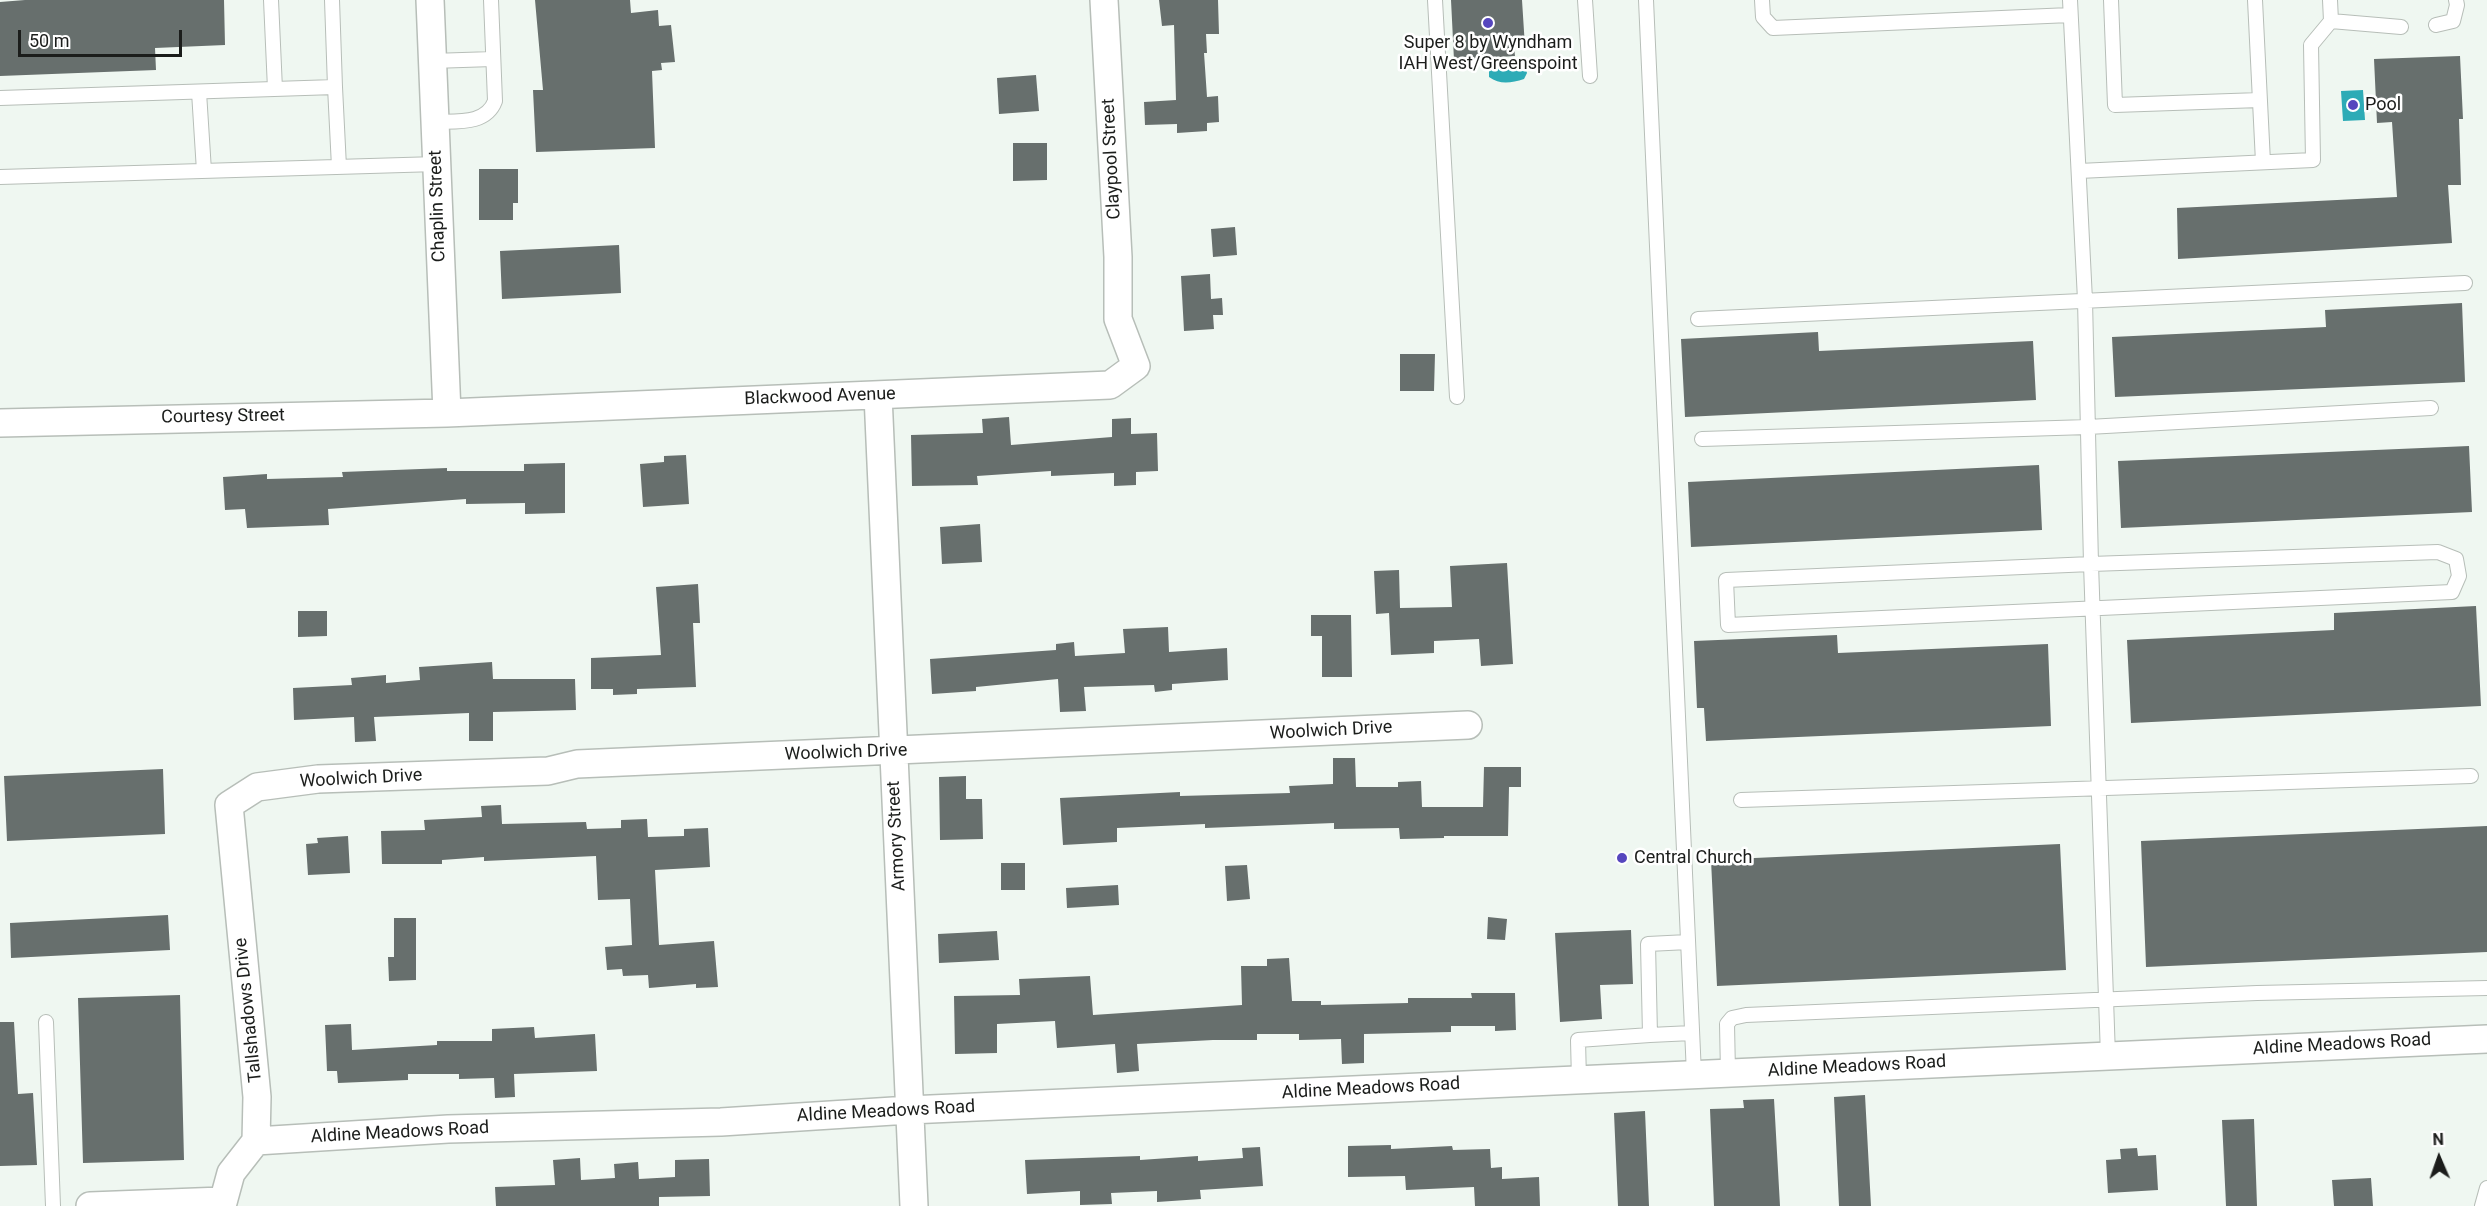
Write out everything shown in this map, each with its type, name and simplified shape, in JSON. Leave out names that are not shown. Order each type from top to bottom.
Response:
[{"type":"street","name":"Chaplin Street","points":[[430,0],[447,413]]},
{"type":"street","name":"Claypool Street","points":[[1104,0],[1118,257],[1118,319]]},
{"type":"street","name":"Blackwood Avenue","points":[[447,413],[1110,385],[1136,366],[1118,319]]},
{"type":"street","name":"Armory Street","points":[[878,395],[892,751],[914,1206]]},
{"type":"street","name":"Courtesy Street","points":[[0,423],[447,413]]},
{"type":"street","name":"Woolwich Drive","points":[[229,805],[257,787],[318,779],[548,771],[577,765],[1468,725]]},
{"type":"street","name":"Tallshadows Drive","points":[[229,805],[256,1087],[256,1141]]},
{"type":"street","name":"Aldine Meadows Road","points":[[256,1141],[448,1129],[721,1122],[909,1110],[2487,1039]]},
{"type":"street","points":[[90,1206],[222,1203],[231,1173],[256,1141]]},
{"type":"lane","points":[[271,0],[274,89]]},
{"type":"lane","points":[[332,0],[339,167]]},
{"type":"lane","points":[[435,122],[476,119],[491,109],[495,101],[491,0]]},
{"type":"lane","points":[[1435,0],[1457,397]]},
{"type":"lane","points":[[1585,0],[1590,76]]},
{"type":"lane","points":[[1646,0],[1694,1074]]},
{"type":"lane","points":[[1762,0],[1763,17],[1773,28],[2070,15]]},
{"type":"lane","points":[[2070,0],[2085,300],[2092,609],[2108,1056]]},
{"type":"lane","points":[[2111,0],[2115,105],[2260,100]]},
{"type":"lane","points":[[2255,0],[2263,162]]},
{"type":"lane","points":[[2079,171],[2313,160],[2311,45],[2331,21],[2330,0]]},
{"type":"lane","points":[[2436,25],[2453,21],[2456,0]]},
{"type":"lane","points":[[2331,21],[2401,27]]},
{"type":"lane","points":[[432,61],[493,59]]},
{"type":"lane","points":[[0,98],[335,87]]},
{"type":"lane","points":[[199,92],[204,171]]},
{"type":"lane","points":[[0,177],[437,164]]},
{"type":"lane","points":[[1698,319],[2464,283]]},
{"type":"lane","points":[[1702,439],[2088,427],[2431,408]]},
{"type":"lane","points":[[2438,552],[2456,559],[2459,576],[2452,592],[1728,626],[1726,580],[2091,564],[2438,552]]},
{"type":"lane","points":[[1741,801],[2471,776]]},
{"type":"lane","points":[[1650,1035],[1648,944],[1688,942]]},
{"type":"lane","points":[[1728,1073],[1727,1024],[1732,1018],[1746,1015],[2257,993],[2487,988]]},
{"type":"lane","points":[[46,1022],[53,1206]]},
{"type":"lane","points":[[1579,1080],[1578,1040],[1692,1032]]},
{"type":"lane","points":[[2482,1206],[2487,1188]]},
{"type":"water","points":[[1516,63],[1525,66],[1527,73],[1524,79],[1506,82],[1489,77],[1489,69]]},
{"type":"water","name":"Pool","points":[[2363,90],[2365,120],[2343,121],[2341,91]]},
{"type":"building","points":[[224,0],[225,45],[155,48],[156,70],[0,76],[0,2]]},
{"type":"building","points":[[535,0],[630,0],[631,13],[658,10],[659,26],[671,25],[675,62],[661,63],[662,70],[652,71],[655,148],[536,152],[533,90],[543,90]]},
{"type":"building","points":[[1159,0],[1218,0],[1219,34],[1206,34],[1207,53],[1204,53],[1207,97],[1218,96],[1219,122],[1207,123],[1207,131],[1177,133],[1177,124],[1145,125],[1144,102],[1176,100],[1174,25],[1162,26]]},
{"type":"building","name":"Super 8 by Wyndham IAH West/Greenspoint","points":[[1451,0],[1522,0],[1525,47],[1514,47],[1515,56],[1454,60]]},
{"type":"building","points":[[2460,56],[2463,119],[2459,119],[2461,185],[2448,185],[2452,243],[2178,259],[2177,208],[2397,197],[2392,122],[2377,123],[2374,59]]},
{"type":"building","points":[[1036,75],[1039,111],[999,114],[997,78]]},
{"type":"building","points":[[1013,143],[1047,143],[1047,180],[1013,181]]},
{"type":"building","points":[[479,169],[518,169],[518,203],[513,203],[513,220],[479,220]]},
{"type":"building","points":[[1235,227],[1237,255],[1213,257],[1211,229]]},
{"type":"building","points":[[619,245],[621,293],[502,299],[500,251]]},
{"type":"building","points":[[1210,274],[1211,299],[1222,298],[1223,315],[1213,315],[1214,329],[1184,331],[1181,276]]},
{"type":"building","points":[[2462,303],[2465,382],[2115,397],[2112,337],[2326,327],[2325,310]]},
{"type":"building","points":[[1818,332],[1819,351],[2033,341],[2036,400],[1685,417],[1681,339]]},
{"type":"building","points":[[1400,354],[1435,354],[1434,391],[1400,391]]},
{"type":"building","points":[[1009,417],[1011,445],[1112,437],[1112,419],[1131,418],[1131,434],[1157,433],[1158,471],[1136,472],[1136,485],[1114,486],[1114,473],[1051,476],[1051,471],[977,476],[978,485],[912,486],[911,435],[983,433],[982,419]]},
{"type":"building","points":[[2469,446],[2472,512],[2121,528],[2118,461]]},
{"type":"building","points":[[686,455],[689,504],[643,507],[640,464],[664,462],[664,456]]},
{"type":"building","points":[[565,463],[565,513],[525,514],[525,503],[466,504],[466,499],[328,509],[329,525],[247,528],[245,509],[225,510],[223,477],[267,474],[267,479],[343,477],[342,472],[447,468],[447,471],[524,471],[524,464]]},
{"type":"building","points":[[2039,465],[2042,530],[1691,547],[1688,482]]},
{"type":"building","points":[[980,524],[982,562],[942,564],[940,527]]},
{"type":"building","points":[[1507,563],[1513,664],[1481,666],[1479,639],[1434,641],[1434,653],[1391,655],[1389,613],[1376,614],[1374,571],[1399,570],[1400,608],[1452,607],[1450,566]]},
{"type":"building","points":[[698,584],[700,623],[693,623],[696,687],[637,689],[637,694],[613,695],[613,689],[591,689],[591,658],[661,655],[656,587]]},
{"type":"building","points":[[2476,606],[2481,706],[2131,723],[2127,640],[2334,630],[2334,613]]},
{"type":"building","points":[[298,611],[327,611],[327,636],[298,637]]},
{"type":"building","points":[[1311,615],[1351,615],[1352,677],[1322,677],[1322,636],[1311,636]]},
{"type":"building","points":[[1168,627],[1169,652],[1227,648],[1228,680],[1172,684],[1172,690],[1155,692],[1154,685],[1084,687],[1086,711],[1060,712],[1058,679],[976,687],[976,691],[932,694],[930,659],[1056,650],[1056,644],[1074,642],[1075,656],[1125,653],[1123,629]]},
{"type":"building","points":[[1837,635],[1838,653],[2048,644],[2051,726],[1706,741],[1704,708],[1697,708],[1694,641]]},
{"type":"building","points":[[492,662],[493,679],[575,679],[576,710],[493,712],[493,741],[469,741],[469,713],[374,717],[376,741],[355,742],[354,717],[294,720],[293,688],[352,685],[351,678],[386,675],[386,683],[420,680],[419,667]]},
{"type":"building","points":[[1333,758],[1355,758],[1356,787],[1398,787],[1398,782],[1421,781],[1422,807],[1483,807],[1484,767],[1521,767],[1521,787],[1509,787],[1508,836],[1400,839],[1399,828],[1334,829],[1334,823],[1205,828],[1205,824],[1117,828],[1117,842],[1063,845],[1060,798],[1180,792],[1180,796],[1290,793],[1289,786],[1333,784]]},
{"type":"building","points":[[163,769],[165,834],[7,841],[4,776]]},
{"type":"building","points":[[966,776],[966,799],[982,799],[983,839],[940,840],[939,777]]},
{"type":"building","points":[[501,805],[502,824],[586,822],[587,829],[621,828],[621,820],[647,819],[648,837],[684,836],[684,829],[708,828],[710,867],[655,870],[659,945],[714,941],[718,987],[696,988],[696,984],[649,988],[648,975],[623,976],[622,969],[607,970],[605,947],[632,945],[630,899],[598,900],[596,856],[484,861],[484,857],[442,860],[442,864],[382,864],[381,831],[425,830],[424,820],[482,817],[481,806]]},
{"type":"building","points":[[2487,826],[2487,952],[2146,967],[2141,841]]},
{"type":"building","points":[[348,836],[350,873],[308,875],[306,844],[318,843],[317,838]]},
{"type":"building","points":[[2060,844],[2066,970],[1717,986],[1711,860]]},
{"type":"building","points":[[1001,863],[1025,863],[1025,890],[1001,890]]},
{"type":"building","points":[[1247,865],[1250,899],[1227,901],[1225,866]]},
{"type":"building","points":[[1118,885],[1119,905],[1067,908],[1066,888]]},
{"type":"building","points":[[168,915],[170,950],[11,958],[10,923]]},
{"type":"building","points":[[1488,917],[1507,919],[1505,940],[1487,939]]},
{"type":"building","points":[[394,918],[416,918],[416,980],[389,981],[388,957],[394,957]]},
{"type":"building","points":[[1631,930],[1633,984],[1600,985],[1602,1019],[1560,1022],[1555,933]]},
{"type":"building","points":[[997,931],[999,960],[939,963],[938,934]]},
{"type":"building","points":[[1289,958],[1292,1001],[1321,1001],[1321,1005],[1408,1003],[1408,998],[1472,998],[1471,993],[1515,993],[1516,1030],[1495,1031],[1495,1026],[1451,1026],[1451,1032],[1364,1034],[1364,1063],[1342,1064],[1341,1039],[1299,1040],[1299,1034],[1257,1034],[1257,1040],[1137,1044],[1139,1071],[1117,1073],[1115,1044],[1057,1048],[1055,1021],[997,1024],[997,1053],[955,1054],[954,996],[1020,995],[1019,979],[1090,976],[1093,1015],[1242,1005],[1241,966],[1267,966],[1267,959]]},
{"type":"building","points":[[180,995],[184,1160],[83,1163],[78,998]]},
{"type":"building","points":[[0,1022],[14,1022],[18,1094],[33,1093],[37,1165],[0,1166]]},
{"type":"building","points":[[351,1024],[352,1050],[437,1045],[437,1041],[492,1041],[492,1029],[534,1027],[535,1038],[595,1034],[597,1071],[514,1074],[515,1097],[495,1098],[494,1078],[459,1079],[459,1074],[408,1074],[408,1080],[338,1083],[337,1071],[327,1071],[325,1025]]},
{"type":"building","points":[[1865,1095],[1871,1206],[1839,1206],[1834,1097]]},
{"type":"building","points":[[1774,1099],[1780,1206],[1714,1206],[1710,1109],[1744,1108],[1743,1100]]},
{"type":"building","points":[[1645,1111],[1649,1206],[1618,1206],[1614,1113]]},
{"type":"building","points":[[2254,1119],[2257,1206],[2226,1206],[2222,1120]]},
{"type":"building","points":[[1391,1145],[1391,1149],[1452,1146],[1453,1150],[1490,1149],[1491,1168],[1502,1167],[1502,1179],[1539,1177],[1540,1206],[1475,1206],[1474,1187],[1406,1190],[1405,1176],[1348,1177],[1348,1146]]},
{"type":"building","points":[[1260,1147],[1263,1186],[1200,1190],[1201,1199],[1157,1202],[1157,1191],[1111,1193],[1112,1204],[1080,1205],[1080,1191],[1027,1194],[1025,1160],[1140,1156],[1140,1160],[1198,1156],[1198,1161],[1243,1158],[1242,1148]]},
{"type":"building","points":[[2137,1148],[2138,1156],[2156,1155],[2158,1190],[2108,1193],[2106,1160],[2121,1159],[2120,1149]]},
{"type":"building","points":[[580,1158],[581,1180],[615,1178],[614,1164],[638,1162],[639,1179],[675,1177],[675,1160],[709,1159],[710,1196],[659,1197],[659,1206],[496,1206],[495,1187],[555,1185],[553,1160]]},
{"type":"building","points":[[2371,1178],[2373,1206],[2334,1206],[2332,1180]]},
{"type":"place","name":"Super 8 by Wyndham IAH West/Greenspoint","points":[[1488,23]]},
{"type":"place","name":"Pool","points":[[2353,105]]},
{"type":"place","name":"Central Church","points":[[1622,858]]}]
